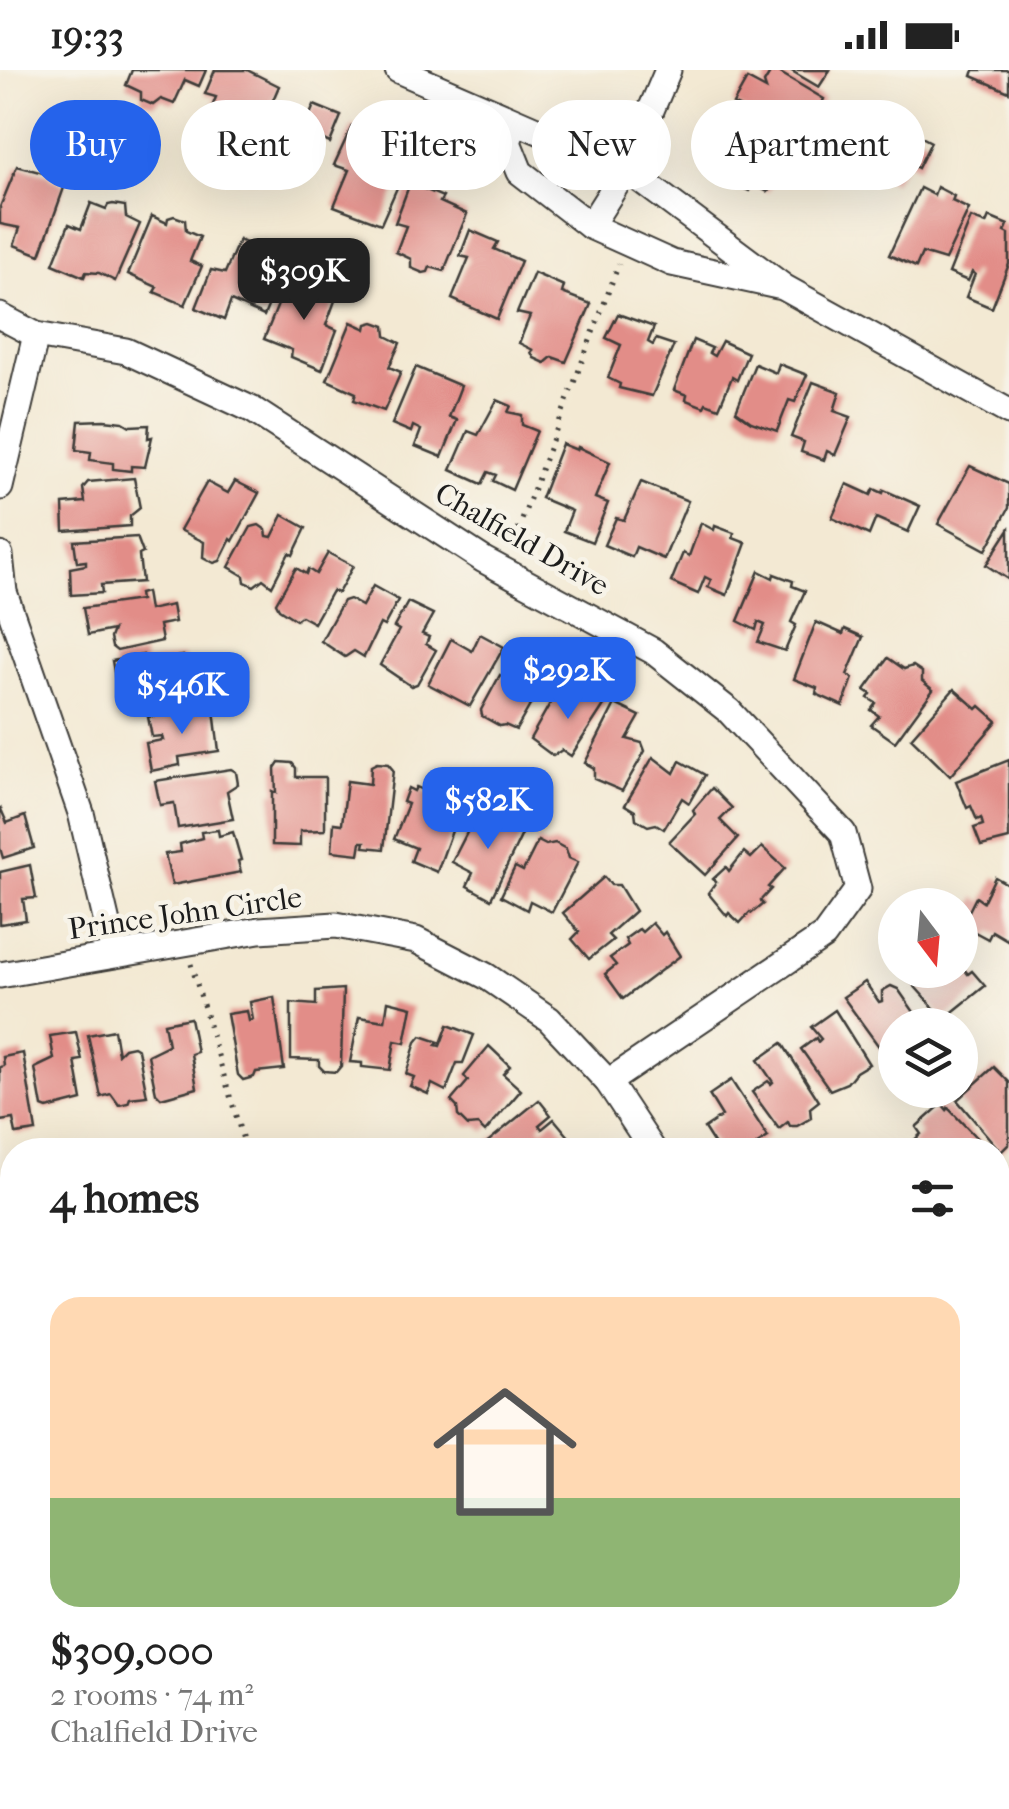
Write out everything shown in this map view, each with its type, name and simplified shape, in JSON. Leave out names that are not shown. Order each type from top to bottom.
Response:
[{"type":"street","points":[[398,70],[532,129]]},
{"type":"street","points":[[655,100],[668,70]]},
{"type":"street","points":[[515,122],[508,142],[520,172],[590,226],[672,263],[785,288]]},
{"type":"street","points":[[590,226],[613,190]]},
{"type":"street","points":[[653,190],[785,288],[1009,412]]},
{"type":"street","name":"Chalfield Drive","points":[[0,316],[36,335],[126,350],[253,410],[503,570],[653,651],[729,711],[843,833],[858,889],[824,936],[608,1082]]},
{"type":"street","points":[[0,487],[36,335]]},
{"type":"street","points":[[0,555],[4,592],[81,813],[114,953]]},
{"type":"street","name":"Prince John Circle","points":[[0,975],[259,930],[336,926],[416,940],[486,976],[548,1019],[608,1082],[645,1138]]},
{"type":"path","points":[[503,570],[627,242]]},
{"type":"path","points":[[184,942],[242,1138]]},
{"type":"building","points":[[132,70],[206,70],[199,86],[185,80],[174,104],[161,99],[141,100],[141,92],[126,85]]},
{"type":"building","points":[[215,70],[247,70],[279,86],[273,100],[215,100],[216,97],[205,94]]},
{"type":"building","points":[[790,70],[830,70],[819,87]]},
{"type":"building","points":[[974,70],[1009,70],[1009,92],[972,76]]},
{"type":"building","points":[[777,71],[824,100],[735,100],[747,79],[766,89],[764,83],[770,73]]},
{"type":"building","points":[[326,110],[341,116],[330,143],[326,141]]},
{"type":"building","points":[[346,139],[346,169],[334,165]]},
{"type":"building","points":[[17,166],[30,169],[30,190],[63,190],[40,255],[14,245],[20,228],[0,224],[0,207]]},
{"type":"building","points":[[346,177],[346,190],[396,190],[381,224],[334,206]]},
{"type":"building","points":[[937,187],[954,196],[952,201],[969,209],[945,260],[922,253],[916,267],[889,255],[919,190],[934,195]]},
{"type":"building","points":[[407,190],[426,190],[443,197],[440,202],[467,214],[444,271],[430,267],[423,273],[411,268],[411,259],[396,252],[406,226],[395,223]]},
{"type":"building","points":[[91,203],[106,209],[113,204],[125,206],[126,217],[140,224],[115,281],[99,273],[86,272],[84,277],[53,264],[69,224],[81,229]]},
{"type":"building","points":[[152,216],[167,223],[174,216],[185,220],[186,231],[200,237],[190,261],[202,266],[185,305],[154,292],[157,287],[128,274]]},
{"type":"building","points":[[989,217],[1008,225],[1005,232],[1009,234],[1009,264],[992,308],[966,297],[975,274],[972,272],[968,281],[949,273],[971,218],[986,224]]},
{"type":"building","points":[[470,230],[498,242],[494,249],[521,261],[497,319],[452,299],[469,258],[460,256]]},
{"type":"building","points":[[239,240],[287,261],[264,316],[231,301],[224,320],[196,308],[211,270],[225,273]]},
{"type":"building","points":[[534,273],[564,286],[562,293],[591,304],[566,362],[552,357],[545,363],[519,343],[530,316],[517,313]]},
{"type":"building","points":[[310,278],[322,283],[322,293],[336,298],[326,325],[337,330],[322,370],[291,357],[292,350],[264,339],[288,280],[303,286]]},
{"type":"building","points":[[618,314],[654,327],[648,342],[653,345],[656,339],[674,345],[652,396],[619,388],[620,384],[608,378],[621,345],[606,338]]},
{"type":"building","points":[[351,322],[366,329],[367,324],[374,322],[385,326],[386,336],[400,343],[389,367],[401,372],[384,411],[354,400],[356,393],[327,380]]},
{"type":"building","points":[[693,340],[712,348],[709,353],[714,356],[722,341],[748,353],[719,408],[686,400],[687,395],[674,390]]},
{"type":"building","points":[[755,364],[776,373],[779,364],[807,375],[795,402],[789,400],[777,431],[751,422],[736,411]]},
{"type":"building","points":[[416,367],[461,386],[449,417],[457,420],[442,457],[415,446],[421,430],[413,426],[411,432],[392,424]]},
{"type":"building","points":[[813,382],[840,392],[834,411],[851,417],[835,455],[827,451],[824,460],[801,452],[804,442],[791,437]]},
{"type":"building","points":[[497,400],[511,406],[508,412],[522,415],[522,425],[537,431],[512,490],[493,481],[496,475],[488,472],[482,484],[451,470],[468,431],[478,435]]},
{"type":"building","points":[[104,420],[130,426],[149,425],[148,438],[152,437],[145,467],[131,466],[131,471],[113,469],[113,463],[90,460],[91,452],[76,450],[79,421]]},
{"type":"building","points":[[562,444],[610,462],[595,498],[608,503],[592,542],[564,531],[572,511],[541,498]]},
{"type":"building","points":[[970,466],[1009,484],[1009,508],[986,550],[938,524]]},
{"type":"building","points":[[134,478],[140,508],[130,516],[130,526],[64,531],[63,504],[85,502],[83,488],[88,482]]},
{"type":"building","points":[[235,481],[259,493],[233,541],[220,561],[214,563],[203,557],[204,542],[180,530],[207,482],[228,493]]},
{"type":"building","points":[[641,482],[688,501],[664,559],[636,547],[632,557],[604,545],[616,518],[624,520]]},
{"type":"building","points":[[847,484],[871,495],[874,489],[883,493],[884,490],[920,506],[908,532],[876,518],[869,535],[832,518]]},
{"type":"building","points":[[283,515],[306,528],[293,555],[289,553],[272,586],[263,579],[254,586],[245,582],[244,576],[229,567],[251,527],[259,525],[272,537]]},
{"type":"building","points":[[701,523],[734,533],[733,538],[746,543],[727,595],[708,587],[711,580],[705,577],[698,594],[671,582],[683,553],[689,556]]},
{"type":"building","points":[[1009,529],[1009,580],[986,565]]},
{"type":"building","points":[[137,537],[143,553],[139,555],[142,582],[101,585],[102,593],[71,595],[70,568],[86,565],[86,561],[77,562],[74,541]]},
{"type":"building","points":[[328,553],[353,566],[338,593],[332,591],[314,623],[301,616],[296,620],[279,609],[276,603],[296,568],[316,574]]},
{"type":"building","points":[[759,571],[793,581],[792,586],[805,591],[791,622],[796,625],[785,651],[758,642],[765,625],[758,622],[756,630],[738,621]]},
{"type":"building","points":[[373,586],[398,600],[384,626],[380,624],[364,657],[354,651],[345,657],[321,641],[343,601],[349,599],[362,606]]},
{"type":"building","points":[[146,592],[149,610],[172,605],[175,622],[159,625],[162,641],[117,651],[110,638],[113,630],[88,635],[83,608],[140,600],[139,594]]},
{"type":"building","points":[[408,602],[433,614],[422,634],[429,637],[426,644],[436,650],[417,684],[411,686],[380,665],[399,630],[394,627]]},
{"type":"building","points":[[816,622],[843,634],[845,629],[863,637],[847,675],[853,678],[843,706],[816,694],[817,688],[794,679]]},
{"type":"building","points":[[480,634],[504,647],[470,706],[428,684],[451,639],[472,651]]},
{"type":"building","points":[[143,655],[145,663],[183,656],[187,681],[204,681],[206,693],[201,698],[128,712],[124,692],[135,690],[134,685],[117,688],[112,661]]},
{"type":"building","points":[[531,658],[556,673],[541,700],[536,695],[516,730],[482,716],[481,710],[500,675],[510,681],[513,674],[521,678]]},
{"type":"building","points":[[888,658],[904,669],[913,666],[922,672],[922,681],[933,690],[895,742],[871,725],[879,716],[871,710],[876,703],[865,690]]},
{"type":"building","points":[[583,687],[608,699],[571,756],[562,750],[553,756],[530,739],[552,700],[559,697],[572,705]]},
{"type":"building","points":[[954,689],[997,721],[950,776],[911,738]]},
{"type":"building","points":[[615,704],[640,716],[627,739],[642,743],[645,751],[622,791],[594,779],[594,768],[585,763]]},
{"type":"building","points":[[209,707],[214,710],[219,751],[179,757],[180,765],[151,771],[146,743],[163,740],[162,736],[152,737],[148,717]]},
{"type":"building","points":[[653,757],[674,773],[680,761],[705,775],[689,803],[682,798],[664,829],[636,819],[635,811],[625,805]]},
{"type":"building","points":[[1009,760],[1009,839],[981,846],[974,828],[983,825],[981,818],[977,820],[971,806],[967,808],[956,781]]},
{"type":"building","points":[[279,762],[292,763],[296,777],[325,777],[325,830],[300,831],[300,846],[272,845],[272,791],[276,793],[275,768]]},
{"type":"building","points":[[388,764],[393,770],[384,849],[364,847],[365,842],[361,842],[359,854],[332,851],[334,823],[342,824],[347,781],[370,784],[371,766]]},
{"type":"building","points":[[231,769],[236,772],[238,784],[227,791],[233,819],[178,828],[174,803],[160,805],[155,781]]},
{"type":"building","points":[[416,787],[441,798],[444,791],[451,789],[464,798],[437,872],[411,861],[416,848],[394,839],[408,804],[403,802],[408,788],[414,791]]},
{"type":"building","points":[[712,788],[732,808],[720,820],[738,838],[705,875],[669,842]]},
{"type":"building","points":[[0,807],[7,823],[25,816],[34,848],[3,858]]},
{"type":"building","points":[[477,813],[501,826],[512,819],[522,822],[524,830],[491,899],[467,886],[473,873],[452,862]]},
{"type":"building","points":[[218,830],[219,836],[233,832],[241,872],[172,885],[165,854],[181,852],[180,844],[202,838],[201,832]]},
{"type":"building","points":[[538,841],[546,845],[555,843],[578,862],[552,912],[530,901],[527,910],[501,896],[515,867],[523,871]]},
{"type":"building","points":[[762,847],[785,868],[768,887],[771,889],[760,901],[763,904],[740,923],[729,913],[727,916],[708,893],[716,882],[713,879],[726,867],[729,871],[744,852],[751,858]]},
{"type":"building","points":[[30,865],[36,898],[23,899],[26,920],[0,924],[0,872]]},
{"type":"building","points":[[604,877],[611,885],[619,885],[635,911],[608,935],[613,940],[589,959],[572,939],[579,932],[563,913]]},
{"type":"building","points":[[995,877],[1009,885],[1009,941],[992,931],[988,939],[978,934],[978,898],[983,902]]},
{"type":"building","points":[[652,923],[662,935],[665,932],[680,956],[623,999],[605,974],[616,965],[610,958],[628,945],[625,939]]},
{"type":"building","points":[[978,978],[985,986],[958,1008],[934,1008],[916,988],[978,988]]},
{"type":"building","points":[[865,982],[879,1002],[882,991],[896,988],[911,1008],[878,1008],[878,1045],[843,997]]},
{"type":"building","points":[[343,989],[341,1066],[336,1072],[324,1071],[319,1060],[291,1059],[291,1003],[316,1005],[316,991]]},
{"type":"building","points":[[274,997],[284,1069],[256,1072],[254,1077],[243,1080],[238,1075],[227,1014],[247,1011],[249,1021],[253,1020],[250,1002]]},
{"type":"building","points":[[388,1001],[412,1007],[405,1043],[395,1041],[390,1070],[350,1062],[359,1017],[385,1021]]},
{"type":"building","points":[[835,1010],[869,1064],[847,1083],[830,1090],[801,1049],[816,1038],[818,1042],[821,1039],[811,1027]]},
{"type":"building","points":[[190,1018],[197,1052],[191,1054],[197,1088],[161,1098],[156,1093],[148,1055],[168,1045],[164,1023]]},
{"type":"building","points":[[448,1025],[474,1035],[446,1091],[432,1084],[428,1094],[410,1086],[414,1077],[406,1074],[416,1042],[421,1036],[439,1042],[436,1045],[440,1046]]},
{"type":"building","points":[[114,1030],[118,1054],[124,1048],[138,1049],[147,1096],[130,1098],[128,1103],[119,1105],[111,1094],[101,1097],[88,1035]]},
{"type":"building","points":[[76,1032],[82,1060],[75,1061],[82,1100],[42,1107],[35,1068],[54,1059],[50,1036]]},
{"type":"building","points":[[782,1043],[819,1101],[810,1108],[811,1118],[797,1126],[788,1122],[779,1129],[752,1092],[768,1081],[773,1082],[758,1060]]},
{"type":"building","points":[[489,1046],[510,1066],[503,1074],[521,1090],[485,1132],[478,1125],[468,1126],[451,1101],[468,1081],[464,1076]]},
{"type":"building","points":[[23,1053],[36,1131],[16,1134],[13,1119],[0,1121],[0,1067],[4,1066],[3,1057]]},
{"type":"building","points":[[994,1067],[1009,1082],[1009,1138],[989,1138],[964,1108],[978,1108],[978,1081]]},
{"type":"building","points":[[731,1080],[768,1137],[710,1138],[704,1128],[722,1116],[709,1095]]},
{"type":"building","points":[[539,1100],[551,1115],[539,1125],[542,1129],[554,1119],[570,1138],[492,1138]]},
{"type":"building","points":[[937,1108],[948,1108],[977,1138],[917,1138],[921,1134],[916,1127]]}]
